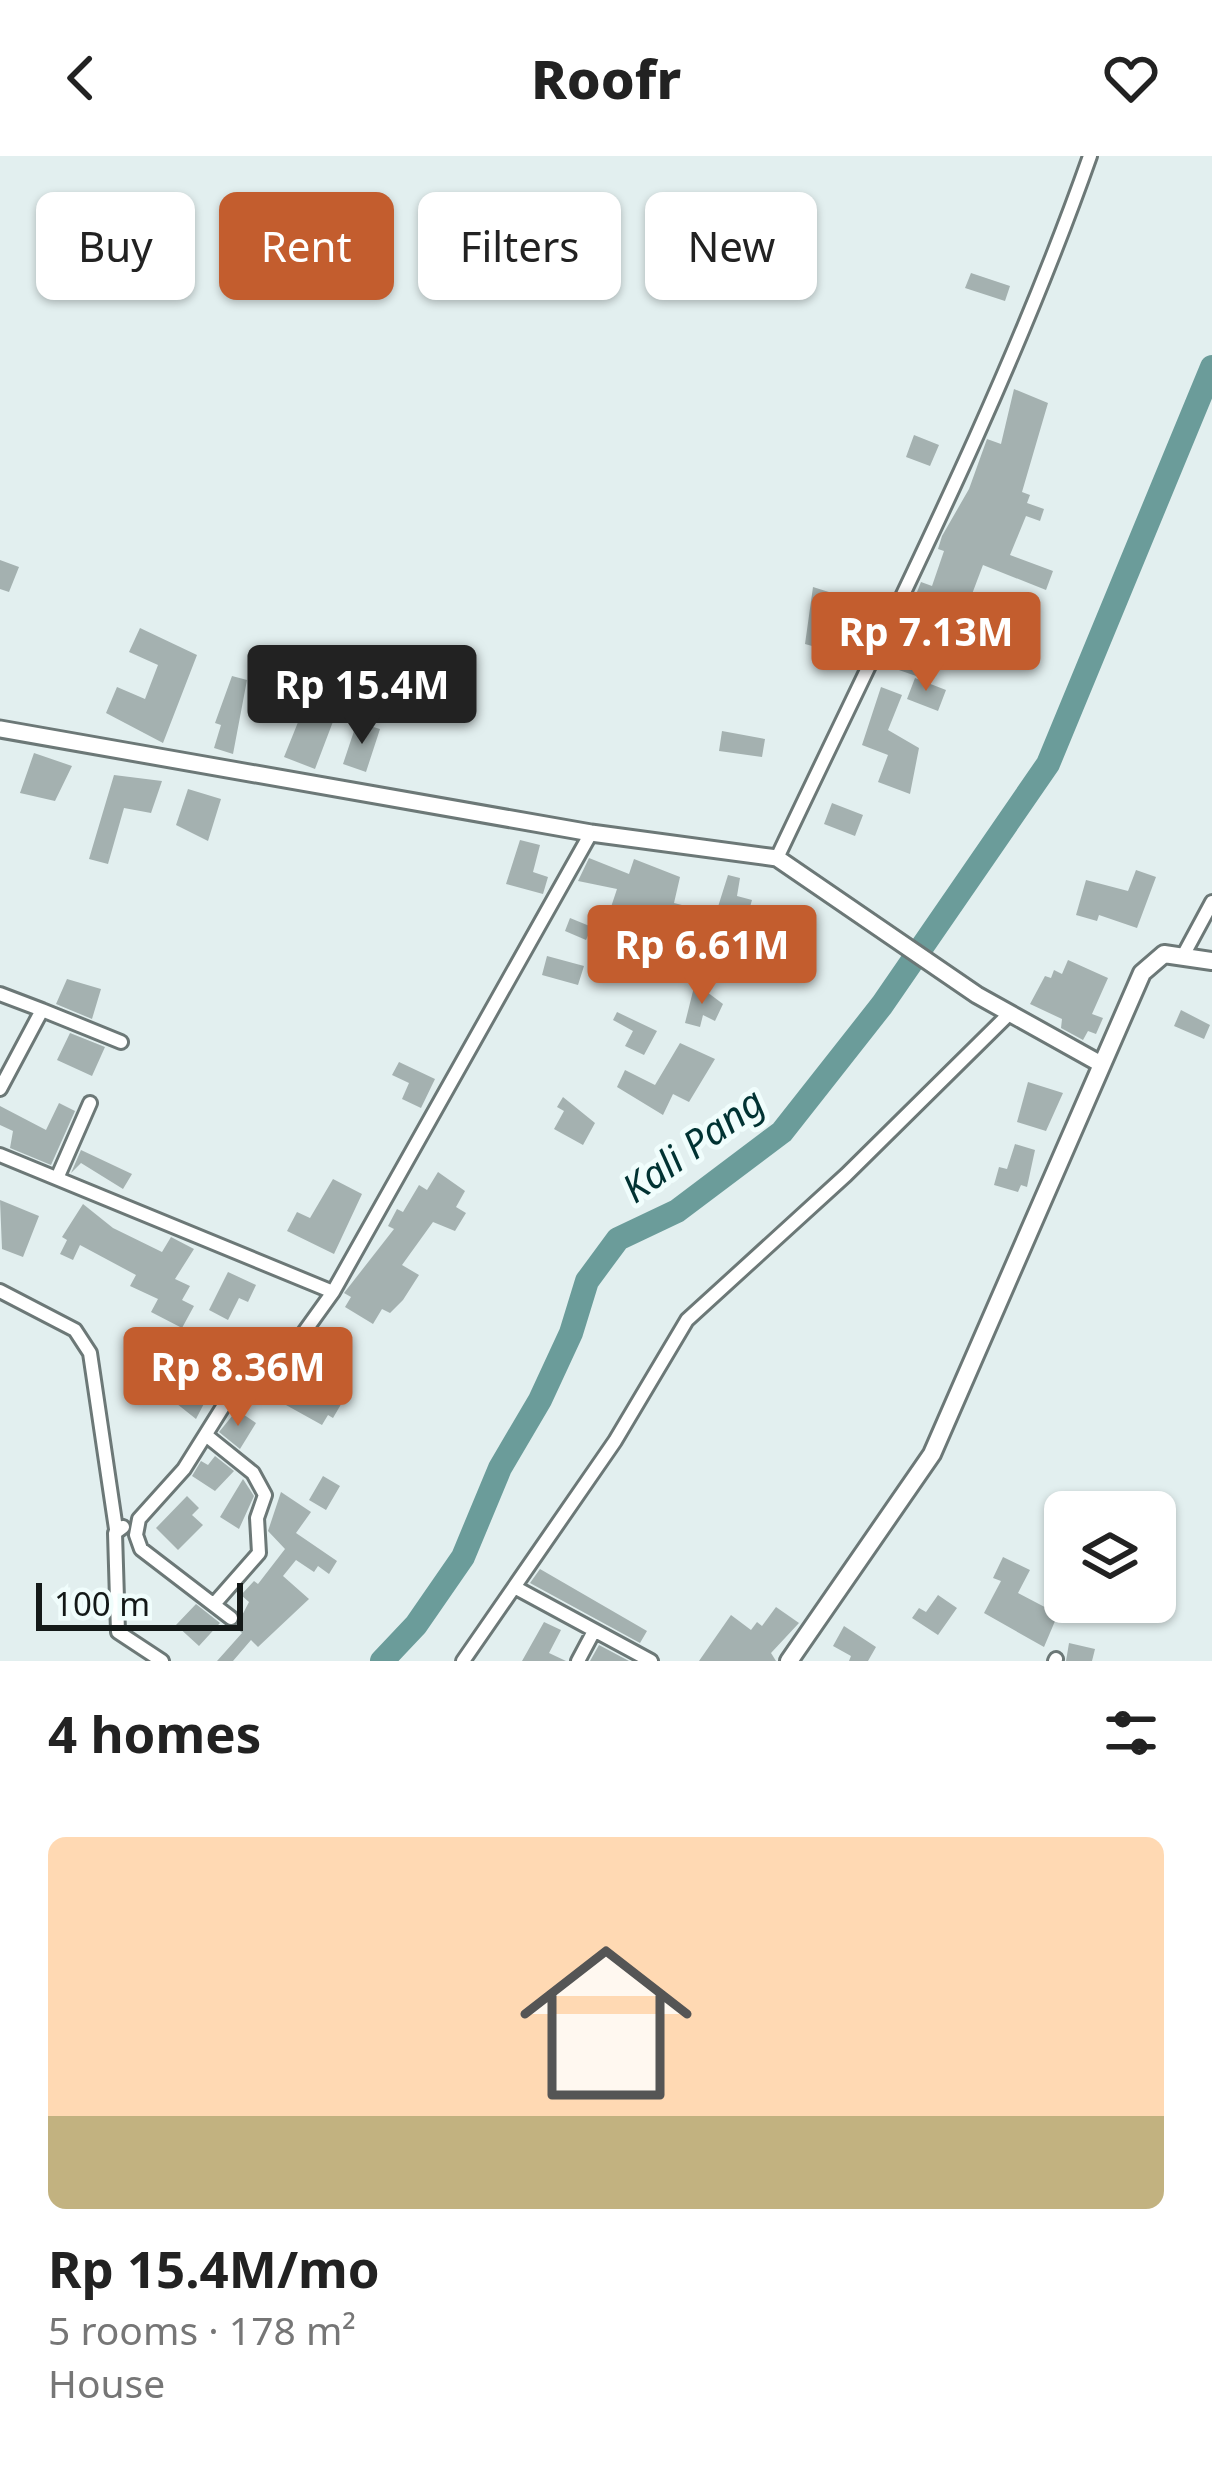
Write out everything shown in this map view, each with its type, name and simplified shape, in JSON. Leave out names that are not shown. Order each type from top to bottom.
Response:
[{"type":"main road","points":[[789,1661],[932,1454],[1099,1063],[1149,963],[1163,954],[1184,953],[1212,961]]},
{"type":"street","points":[[777,858],[925,544],[1068,220],[1090,156]]},
{"type":"street","points":[[0,729],[591,832],[777,858],[977,994],[1099,1063]]},
{"type":"street","points":[[231,1618],[150,1557],[137,1542],[136,1527],[207,1436],[246,1370],[282,1363],[333,1292],[591,832]]},
{"type":"street","points":[[1184,953],[1212,902]]},
{"type":"street","points":[[0,994],[121,1042]]},
{"type":"street","points":[[0,1089],[42,1010]]},
{"type":"street","points":[[463,1661],[518,1588],[687,1321],[846,1175],[1010,1012]]},
{"type":"street","points":[[58,1176],[90,1102]]},
{"type":"street","points":[[0,1155],[333,1292]]},
{"type":"street","points":[[0,1291],[75,1330],[90,1353],[116,1529],[118,1632],[162,1661]]},
{"type":"street","points":[[207,1436],[253,1473],[265,1495],[257,1518],[260,1553],[214,1603]]},
{"type":"street","points":[[116,1529],[136,1527]]},
{"type":"street","points":[[518,1588],[651,1661]]},
{"type":"street","points":[[578,1661],[594,1631]]},
{"type":"building","points":[[971,273],[1010,286],[1005,301],[965,288]]},
{"type":"building","points":[[1014,389],[1048,403],[1022,492],[1030,495],[1027,503],[1044,509],[1040,521],[1026,516],[1010,555],[1053,571],[1046,590],[983,565],[949,655],[932,648],[922,678],[893,668],[898,654],[911,659],[928,613],[928,607],[913,602],[921,582],[932,586],[944,551],[938,549],[942,536],[969,489],[987,439],[1001,444]]},
{"type":"building","points":[[914,435],[939,445],[930,466],[906,457]]},
{"type":"building","points":[[0,560],[19,567],[9,592],[0,589]]},
{"type":"building","points":[[813,587],[867,604],[864,615],[855,613],[849,636],[864,640],[858,659],[805,644]]},
{"type":"building","points":[[140,628],[197,655],[163,743],[106,713],[117,687],[145,699],[158,665],[129,652]]},
{"type":"building","points":[[319,670],[348,682],[315,769],[284,757]]},
{"type":"building","points":[[232,676],[247,680],[233,754],[214,748],[221,725],[215,723]]},
{"type":"building","points":[[915,678],[946,690],[938,711],[907,699]]},
{"type":"building","points":[[881,687],[902,695],[888,730],[919,748],[910,794],[878,782],[888,755],[862,745]]},
{"type":"building","points":[[357,722],[380,729],[366,772],[343,764]]},
{"type":"building","points":[[722,731],[765,739],[762,757],[719,751]]},
{"type":"building","points":[[34,753],[72,766],[55,801],[20,793]]},
{"type":"building","points":[[114,775],[162,781],[151,813],[124,808],[108,864],[89,859]]},
{"type":"building","points":[[188,789],[221,799],[208,841],[176,825]]},
{"type":"building","points":[[832,803],[863,815],[855,836],[824,824]]},
{"type":"building","points":[[520,840],[540,845],[533,872],[548,877],[543,894],[506,884]]},
{"type":"building","points":[[589,858],[629,874],[634,859],[680,877],[674,903],[686,906],[681,928],[627,913],[624,921],[608,916],[617,889],[578,881]]},
{"type":"building","points":[[1136,870],[1156,877],[1137,928],[1099,915],[1097,921],[1076,915],[1086,880],[1128,891]]},
{"type":"building","points":[[728,875],[740,878],[737,896],[752,900],[730,976],[700,964]]},
{"type":"building","points":[[570,918],[592,927],[586,940],[565,931]]},
{"type":"building","points":[[671,936],[702,949],[696,961],[666,949]]},
{"type":"building","points":[[547,956],[584,966],[578,985],[542,975]]},
{"type":"building","points":[[1068,960],[1108,978],[1092,1014],[1103,1018],[1096,1034],[1088,1031],[1083,1040],[1061,1028],[1062,1019],[1030,1004],[1045,976],[1051,978],[1054,970],[1062,974]]},
{"type":"building","points":[[67,979],[101,989],[92,1019],[56,1004]]},
{"type":"building","points":[[695,983],[723,1004],[715,1021],[703,1015],[700,1027],[685,1023]]},
{"type":"building","points":[[1181,1010],[1210,1025],[1204,1039],[1174,1026]]},
{"type":"building","points":[[617,1012],[657,1031],[644,1055],[625,1046],[633,1031],[613,1020]]},
{"type":"building","points":[[70,1033],[105,1047],[92,1076],[57,1060]]},
{"type":"building","points":[[680,1043],[715,1059],[689,1102],[673,1094],[663,1115],[617,1087],[625,1070],[655,1085]]},
{"type":"building","points":[[399,1062],[435,1079],[421,1108],[402,1099],[409,1083],[392,1075]]},
{"type":"building","points":[[1028,1082],[1063,1093],[1046,1131],[1017,1122]]},
{"type":"building","points":[[563,1097],[595,1123],[583,1145],[554,1129],[564,1111],[557,1107]]},
{"type":"building","points":[[59,1103],[75,1111],[51,1165],[10,1148],[13,1131],[0,1125],[0,1106],[46,1130]]},
{"type":"building","points":[[1015,1144],[1035,1150],[1027,1187],[1021,1185],[1018,1192],[994,1185],[999,1167],[1007,1169]]},
{"type":"building","points":[[81,1150],[132,1174],[123,1189],[81,1163],[71,1173]]},
{"type":"building","points":[[438,1172],[465,1191],[456,1207],[466,1213],[455,1231],[433,1222],[402,1265],[419,1275],[403,1300],[390,1313],[382,1309],[373,1324],[345,1307],[351,1297],[344,1293],[394,1229],[388,1226],[397,1209],[403,1212],[419,1185],[427,1190]]},
{"type":"building","points":[[333,1179],[362,1194],[334,1254],[287,1231],[297,1212],[310,1218]]},
{"type":"building","points":[[0,1200],[39,1216],[23,1257],[2,1249]]},
{"type":"building","points":[[83,1204],[113,1228],[162,1252],[171,1237],[194,1249],[175,1279],[190,1286],[182,1300],[194,1306],[182,1328],[151,1312],[158,1299],[130,1286],[136,1275],[80,1245],[73,1260],[60,1254],[67,1240],[62,1237]]},
{"type":"building","points":[[228,1272],[256,1285],[248,1302],[239,1298],[228,1320],[209,1310]]},
{"type":"building","points":[[160,1348],[198,1367],[203,1357],[223,1367],[196,1419],[162,1392],[156,1404],[138,1395]]},
{"type":"building","points":[[304,1371],[347,1394],[333,1418],[328,1415],[322,1425],[286,1405]]},
{"type":"building","points":[[237,1410],[256,1423],[240,1449],[219,1432]]},
{"type":"building","points":[[215,1456],[234,1471],[215,1491],[192,1476],[201,1461],[208,1465]]},
{"type":"building","points":[[323,1476],[340,1486],[326,1510],[309,1500]]},
{"type":"building","points":[[243,1479],[254,1496],[239,1529],[220,1517]]},
{"type":"building","points":[[281,1492],[311,1512],[296,1533],[337,1561],[329,1574],[318,1566],[314,1572],[296,1560],[283,1576],[309,1599],[258,1647],[251,1640],[233,1661],[217,1661],[242,1633],[236,1627],[249,1602],[241,1595],[254,1581],[258,1584],[285,1549],[268,1531]]},
{"type":"building","points":[[187,1496],[199,1508],[192,1515],[203,1525],[178,1550],[156,1528]]},
{"type":"building","points":[[1003,1557],[1030,1570],[1018,1593],[1044,1607],[1044,1623],[1054,1623],[1044,1647],[984,1613],[1001,1581],[993,1578]]},
{"type":"building","points":[[540,1569],[647,1631],[640,1643],[530,1583]]},
{"type":"building","points":[[938,1595],[957,1608],[938,1635],[912,1618],[919,1608],[926,1612]]},
{"type":"building","points":[[196,1604],[220,1623],[199,1646],[176,1625]]},
{"type":"building","points":[[776,1607],[799,1623],[771,1653],[776,1661],[699,1661],[731,1615],[751,1630],[757,1622],[762,1626]]},
{"type":"building","points":[[544,1622],[561,1630],[549,1653],[566,1661],[522,1661]]},
{"type":"building","points":[[844,1626],[876,1647],[868,1661],[849,1661],[851,1656],[833,1646]]},
{"type":"building","points":[[1069,1643],[1095,1649],[1092,1661],[1066,1661]]},
{"type":"building","points":[[599,1645],[629,1661],[590,1661]]},
{"type":"waterway","name":"Kali Pang","points":[[382,1661],[416,1625],[463,1557],[500,1468],[540,1400],[571,1333],[587,1281],[618,1239],[677,1211],[782,1132],[882,1005],[1048,764],[1212,367]]}]
